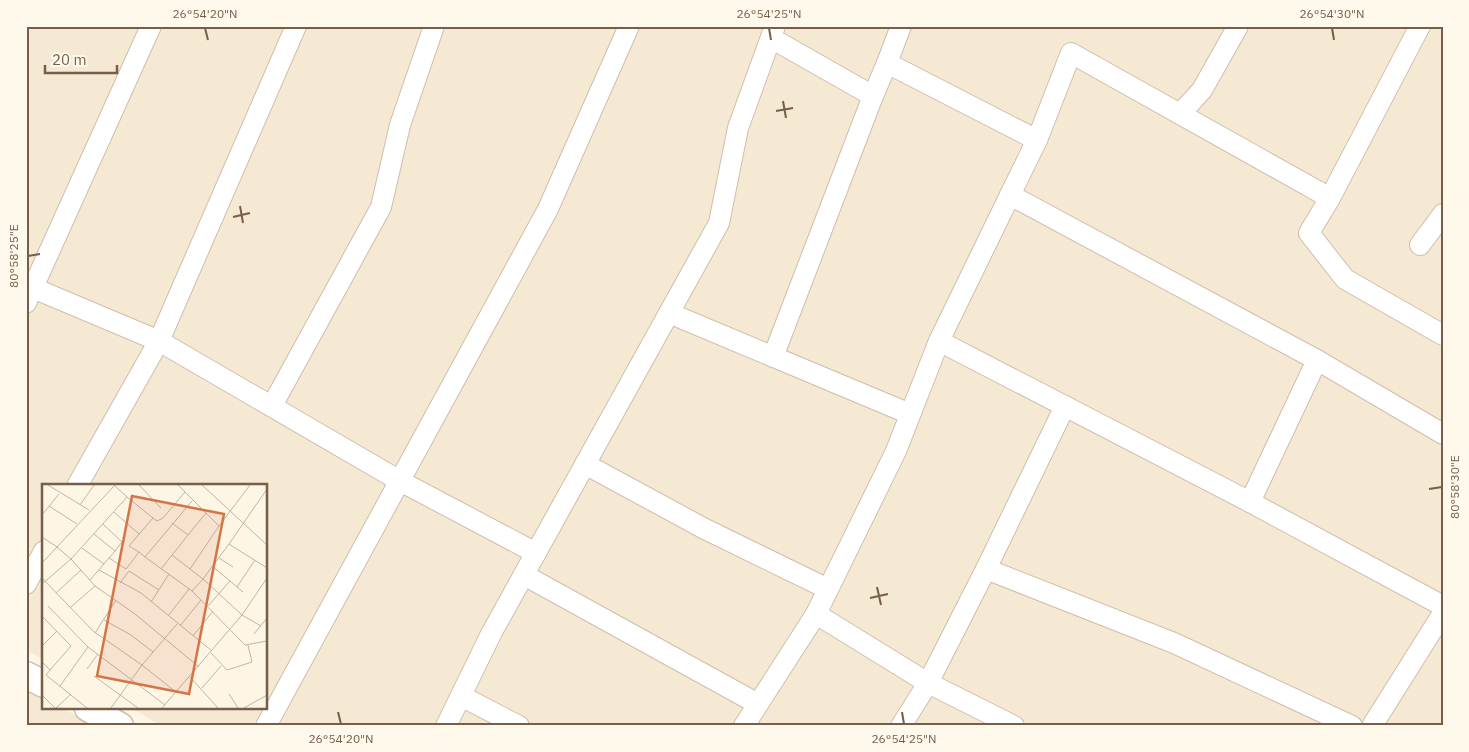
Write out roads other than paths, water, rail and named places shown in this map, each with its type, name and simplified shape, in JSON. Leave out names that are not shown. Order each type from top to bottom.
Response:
[{"type":"street","points":[[151,26],[29,292],[159,341],[400,481],[536,553]]},
{"type":"street","points":[[79,484],[159,341],[296,26]]},
{"type":"street","points":[[274,408],[273,404],[381,207],[400,125],[434,26]]},
{"type":"street","points":[[773,357],[901,26]]},
{"type":"street","points":[[1180,114],[1202,90],[1238,26]]},
{"type":"street","points":[[1420,26],[1330,198],[1309,234],[1345,279],[1443,335]]},
{"type":"street","points":[[266,726],[548,209],[622,28]]},
{"type":"street","points":[[446,726],[524,575],[719,223],[738,128],[773,32],[873,96]]},
{"type":"street","points":[[744,726],[816,614],[896,451],[939,341],[1037,140],[1071,53],[1330,198]]},
{"type":"street","points":[[887,63],[1037,140]]},
{"type":"street","points":[[1010,195],[1316,360],[1443,434]]},
{"type":"street","points":[[1420,245],[1443,214]]},
{"type":"street","points":[[669,313],[910,414]]},
{"type":"street","points":[[939,341],[1250,502],[1443,606]]},
{"type":"street","points":[[1250,502],[1316,360]]},
{"type":"street","points":[[901,726],[928,683],[1065,406]]},
{"type":"street","points":[[585,464],[703,528],[828,589]]},
{"type":"street","points":[[26,584],[42,555]]},
{"type":"street","points":[[986,569],[1174,643],[1352,726]]},
{"type":"street","points":[[524,575],[758,704]]},
{"type":"street","points":[[1372,726],[1443,613]]},
{"type":"street","points":[[816,614],[928,683],[1014,726]]},
{"type":"street","points":[[26,675],[42,683]]},
{"type":"street","points":[[461,696],[519,726]]},
{"type":"street","points":[[92,710],[120,726]]}]
